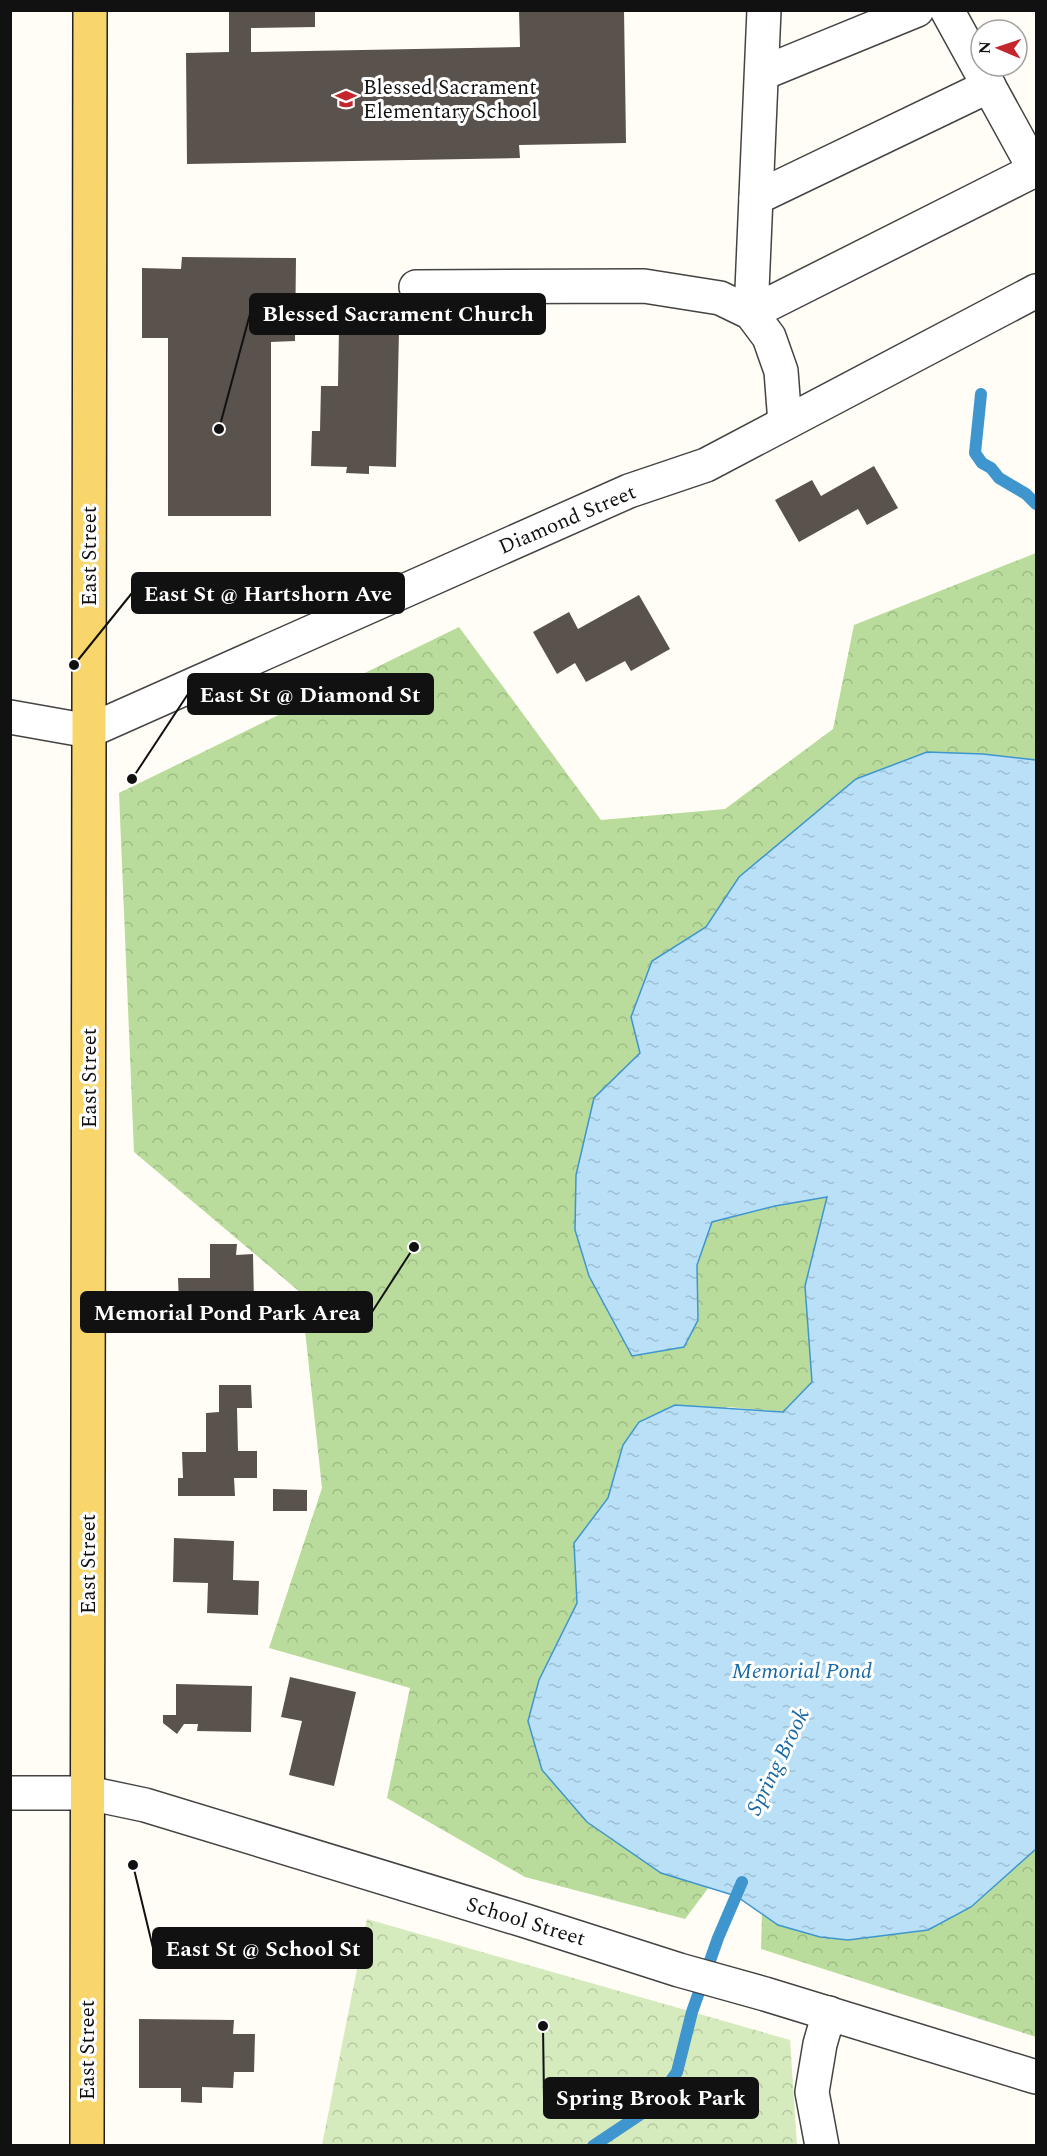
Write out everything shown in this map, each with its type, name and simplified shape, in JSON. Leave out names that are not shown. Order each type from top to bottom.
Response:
[{"type":"main road","name":"East Street","points":[[87,2145],[90,10]]},
{"type":"street","points":[[751,313],[764,10]]},
{"type":"street","points":[[763,73],[876,19],[916,10]]},
{"type":"street","points":[[751,313],[1036,171],[946,10]]},
{"type":"street","points":[[756,198],[989,86]]},
{"type":"street","points":[[416,287],[644,286],[720,298],[751,313],[769,337],[781,371],[785,423]]},
{"type":"street","name":"Diamond Street","points":[[89,730],[630,491],[706,465],[1036,291]]},
{"type":"street","points":[[10,717],[89,730]]},
{"type":"street","name":"School Street","points":[[10,1793],[88,1793],[145,1805],[515,1917],[679,1970],[829,2013],[1036,2077]]},
{"type":"street","points":[[822,2145],[812,2092],[820,2044],[829,2013]]},
{"type":"green space","points":[[1036,553],[1036,760],[983,754],[927,752],[856,780],[739,877],[706,927],[652,961],[631,1017],[640,1053],[594,1098],[589,1276],[632,1356],[698,1320],[697,1265],[712,1222],[775,1206],[828,1197],[805,1286],[812,1382],[783,1412],[728,1407],[623,1445],[608,1498],[574,1543],[577,1603],[539,1680],[661,1873],[709,1887],[685,1919],[525,1877],[387,1798],[410,1688],[269,1648],[322,1488],[301,1293],[134,1152],[119,793],[459,627],[601,820],[725,809],[833,729],[854,625]]},
{"type":"green space","points":[[1036,1849],[1036,2037],[761,1949],[762,1913],[778,1925],[820,1937],[971,1907]]},
{"type":"green space","points":[[367,1919],[790,2040],[797,2145],[322,2145]]},
{"type":"water","name":"Memorial Pond","points":[[927,752],[983,754],[1036,760],[1036,1849],[971,1907],[928,1930],[848,1940],[820,1937],[778,1925],[736,1896],[661,1873],[587,1822],[542,1770],[528,1721],[539,1680],[577,1603],[574,1543],[608,1498],[623,1445],[639,1422],[675,1405],[783,1412],[812,1382],[805,1286],[827,1197],[775,1206],[712,1222],[697,1265],[698,1320],[684,1347],[632,1356],[589,1276],[575,1230],[576,1175],[594,1098],[640,1053],[631,1017],[652,961],[706,927],[739,877],[856,779]]},
{"type":"building","points":[[229,10],[315,10],[315,27],[251,28],[251,52],[520,47],[519,10],[624,10],[626,143],[519,145],[520,158],[187,164],[186,53],[229,52]]},
{"type":"building","points":[[182,257],[296,258],[295,341],[271,342],[271,516],[168,516],[168,338],[142,338],[142,268],[181,269]]},
{"type":"building","points":[[339,328],[399,330],[396,467],[369,466],[369,474],[346,473],[347,467],[311,466],[312,431],[320,431],[321,386],[338,386]]},
{"type":"building","points":[[874,466],[898,508],[867,525],[858,509],[799,542],[775,500],[812,480],[821,496]]},
{"type":"building","points":[[639,595],[670,649],[631,671],[625,661],[586,682],[575,663],[557,674],[533,632],[569,612],[578,629]]},
{"type":"building","points":[[210,1244],[237,1244],[236,1255],[253,1254],[254,1303],[179,1304],[178,1278],[210,1278]]},
{"type":"building","points":[[219,1385],[251,1385],[252,1408],[237,1408],[238,1451],[257,1451],[257,1478],[234,1478],[235,1496],[178,1496],[178,1478],[183,1478],[182,1452],[206,1452],[206,1413],[219,1412]]},
{"type":"building","points":[[273,1489],[307,1490],[307,1511],[273,1511]]},
{"type":"building","points":[[174,1538],[234,1541],[233,1580],[259,1581],[258,1615],[207,1613],[208,1583],[173,1582]]},
{"type":"building","points":[[290,1677],[356,1692],[334,1786],[289,1775],[302,1721],[281,1717]]},
{"type":"building","points":[[176,1684],[252,1686],[251,1732],[197,1731],[198,1724],[184,1724],[177,1734],[163,1723],[163,1715],[176,1715]]},
{"type":"building","points":[[139,2019],[234,2020],[233,2034],[255,2034],[254,2072],[234,2072],[233,2088],[202,2087],[202,2103],[181,2102],[181,2088],[139,2088]]},
{"type":"waterway","points":[[981,394],[975,453],[982,463],[991,468],[999,478],[1026,494],[1036,504]]},
{"type":"waterway","name":"Spring Brook","points":[[593,2146],[653,2106],[677,2072],[692,2012],[718,1938],[742,1882]]},
{"type":"place","name":"Blessed Sacrament Elementary School","points":[[346,99]]},
{"type":"place","name":"Blessed Sacrament Church","points":[[219,429]]},
{"type":"place","name":"East St @ Hartshorn Ave","points":[[74,665]]},
{"type":"place","name":"East St @ Diamond St","points":[[132,779]]},
{"type":"place","name":"Memorial Pond Park Area","points":[[414,1247]]},
{"type":"place","name":"East St @ School St","points":[[133,1865]]},
{"type":"place","name":"Spring Brook Park","points":[[543,2026]]}]
